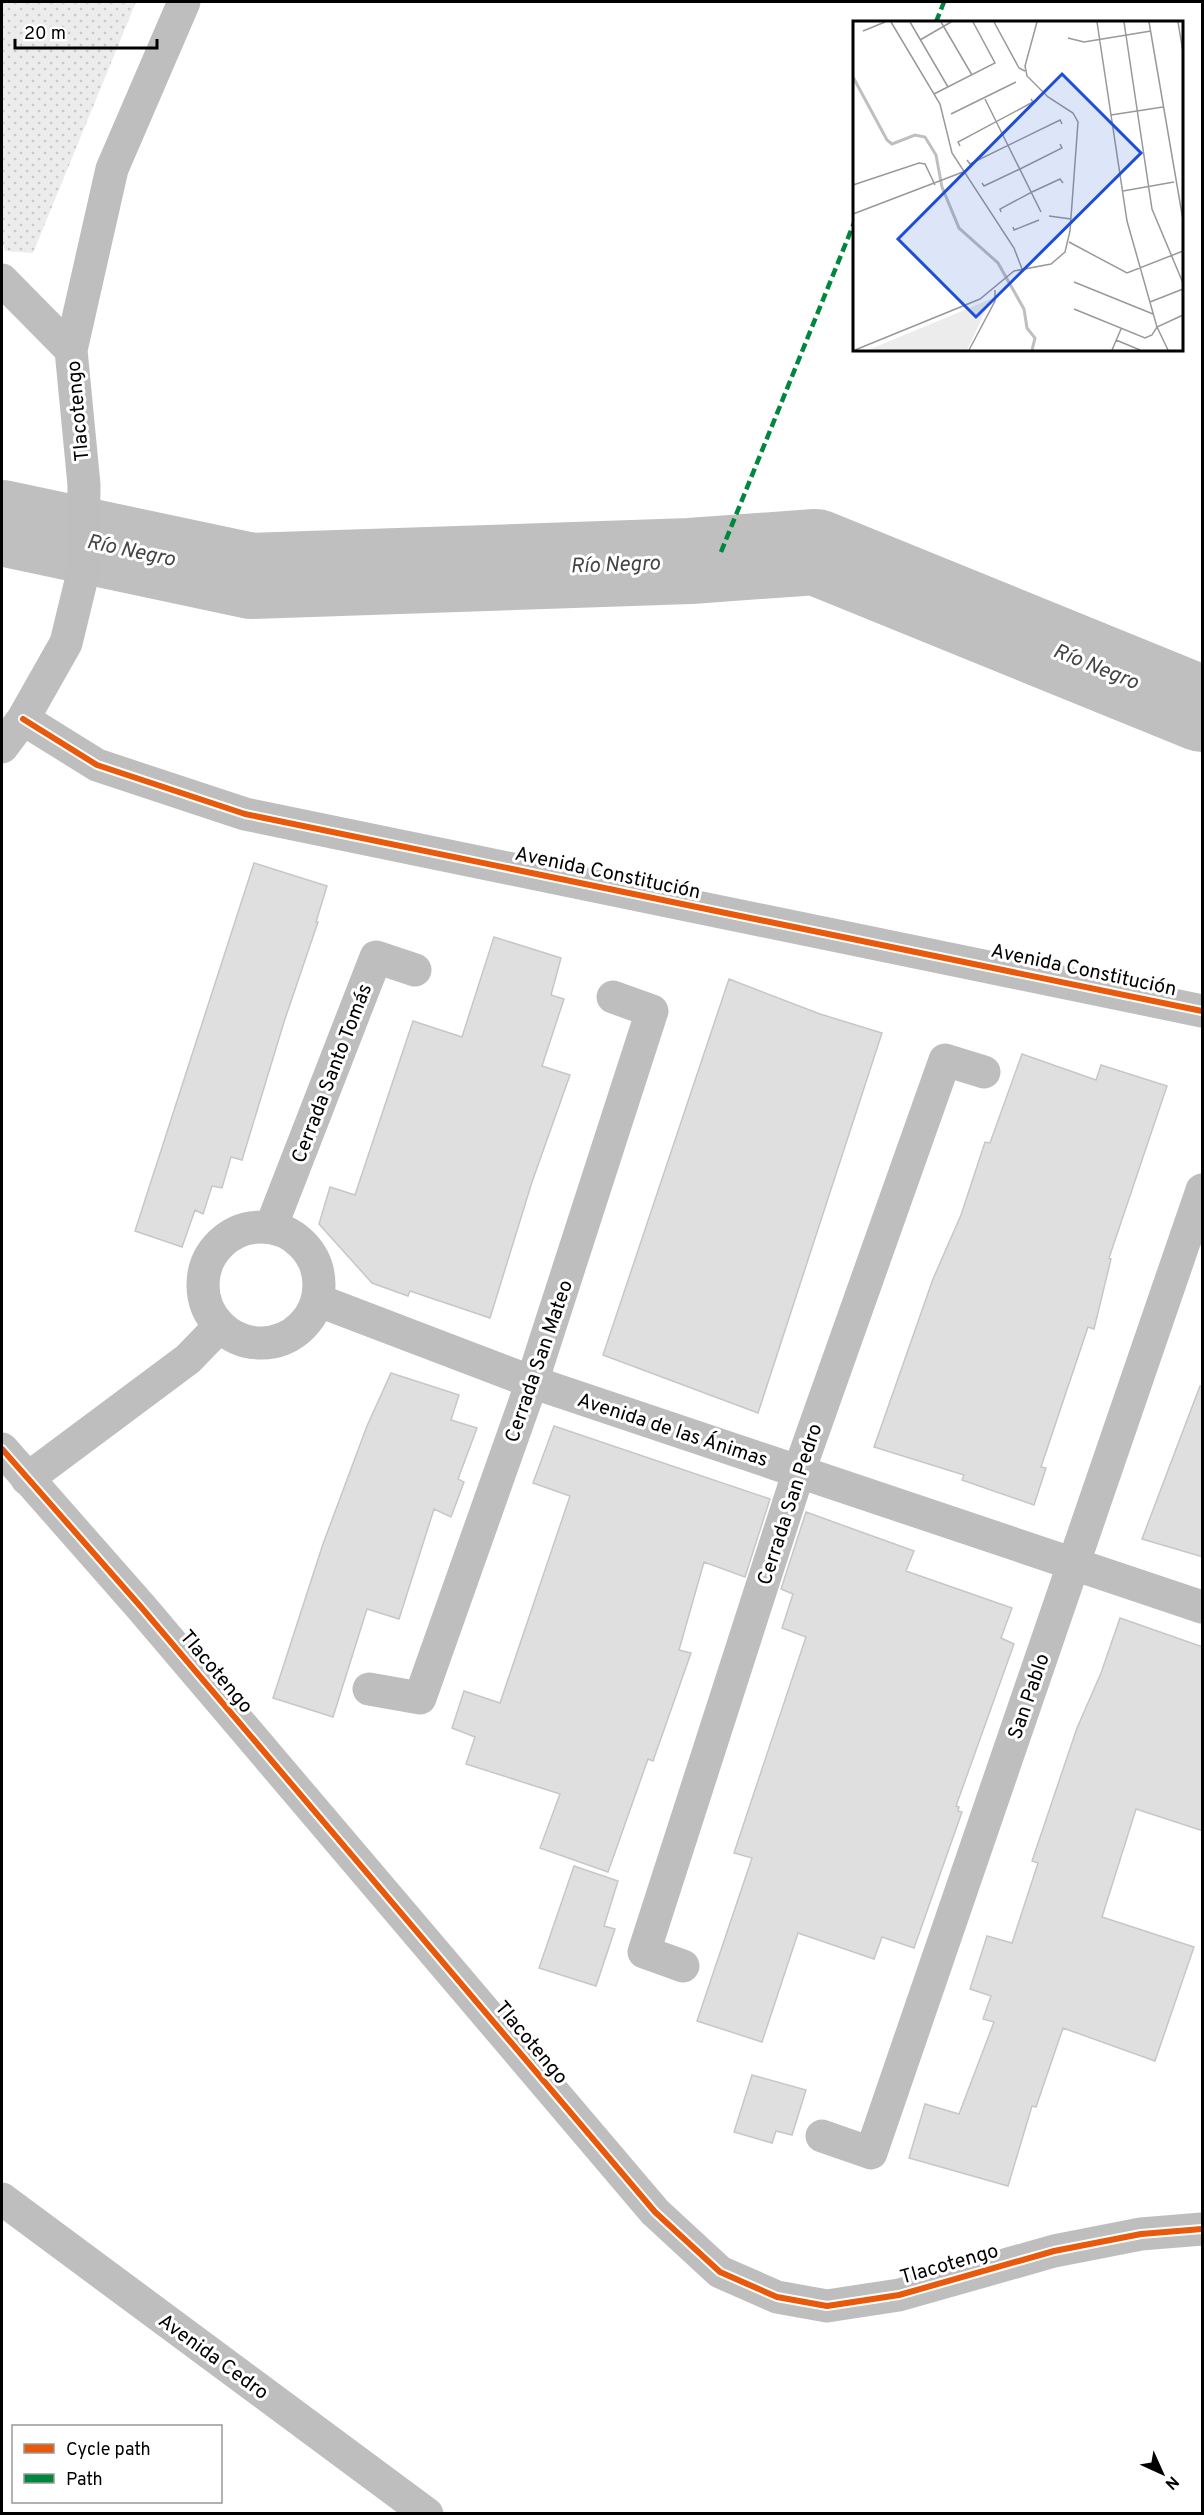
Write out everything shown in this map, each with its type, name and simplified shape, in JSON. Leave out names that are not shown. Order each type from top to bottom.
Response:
[{"type":"street","name":"Tlacotengo","points":[[2,747],[23,719],[66,643],[83,573],[84,485],[71,350],[112,169],[184,2]]},
{"type":"street","points":[[2,280],[71,350]]},
{"type":"street","name":"Avenida Constitución","points":[[23,719],[97,765],[245,814],[1203,1011]]},
{"type":"street","name":"Cerrada Santo Tomás","points":[[271,1227],[376,957],[415,970]]},
{"type":"street","name":"Cerrada San Mateo","points":[[369,1689],[420,1698],[532,1382],[652,1011],[613,997]]},
{"type":"street","name":"Cerrada San Pedro","points":[[682,1966],[644,1952],[799,1471],[945,1060],[984,1072]]},
{"type":"street","name":"San Pablo","points":[[822,2136],[871,2153],[1203,1190]]},
{"type":"street","points":[[271,1227],[289,1233],[304,1246],[315,1261],[319,1280],[317,1300],[308,1318],[294,1332],[276,1341],[256,1343],[237,1338],[220,1326],[210,1311],[204,1294],[204,1276],[209,1258],[220,1244],[235,1233],[252,1228],[271,1227]]},
{"type":"street","name":"Avenida de las Ánimas","points":[[317,1300],[532,1382],[1203,1607]]},
{"type":"street","points":[[27,1479],[188,1359],[220,1326]]},
{"type":"street","name":"Tlacotengo","points":[[2,1449],[141,1607],[655,2212],[720,2272],[777,2297],[827,2306],[899,2295],[1054,2251],[1142,2234],[1203,2229]]},
{"type":"street","name":"Avenida Cedro","points":[[2,2199],[426,2514]]},
{"type":"shaded area","points":[[2,2],[136,2],[33,253],[5,251],[2,241]]},
{"type":"building","points":[[254,863],[327,886],[316,922],[318,922],[284,1022],[242,1160],[231,1157],[222,1188],[212,1186],[203,1214],[195,1210],[182,1247],[135,1231]]},
{"type":"building","points":[[494,937],[561,958],[551,995],[564,999],[542,1066],[570,1075],[532,1182],[490,1318],[410,1291],[408,1296],[372,1283],[319,1224],[330,1187],[355,1195],[413,1021],[462,1037]]},
{"type":"building","points":[[729,979],[820,1014],[882,1033],[758,1413],[603,1355]]},
{"type":"building","points":[[1022,1054],[1096,1080],[1101,1065],[1167,1086],[1109,1258],[1111,1259],[1094,1329],[1088,1327],[1041,1467],[1046,1468],[1034,1505],[962,1480],[964,1475],[874,1447],[933,1279],[961,1215],[985,1142],[990,1143]]},
{"type":"building","points":[[391,1373],[459,1395],[451,1420],[477,1428],[458,1479],[464,1482],[451,1517],[434,1509],[399,1619],[367,1609],[333,1717],[273,1698],[323,1544],[367,1426]]},
{"type":"building","points":[[1200,1386],[1203,1387],[1203,1557],[1142,1539]]},
{"type":"building","points":[[554,1426],[770,1499],[745,1577],[704,1562],[679,1650],[691,1653],[653,1761],[648,1759],[608,1872],[540,1848],[560,1794],[466,1764],[475,1737],[452,1728],[464,1691],[500,1703],[570,1496],[533,1483]]},
{"type":"building","points":[[806,1512],[914,1551],[906,1571],[1012,1608],[1001,1638],[1014,1644],[956,1806],[959,1807],[958,1811],[962,1812],[914,1948],[882,1937],[874,1959],[798,1933],[762,2042],[697,2021],[752,1858],[734,1853],[806,1637],[782,1628],[793,1594],[781,1589]]},
{"type":"building","points":[[1120,1618],[1203,1647],[1203,1831],[1136,1809],[1102,1917],[1194,1947],[1155,2061],[1063,2028],[1036,2107],[1032,2106],[1008,2186],[909,2158],[925,2104],[959,2114],[994,2022],[983,2019],[991,1996],[970,1989],[987,1936],[1012,1943],[1038,1863],[1032,1861],[1077,1728],[1101,1673]]},
{"type":"building","points":[[574,1866],[618,1881],[604,1926],[615,1929],[596,1986],[539,1968]]},
{"type":"building","points":[[752,2075],[806,2090],[792,2135],[776,2131],[772,2143],[734,2132]]},
{"type":"waterway","name":"Río Negro","points":[[2,523],[251,576],[690,561],[816,552],[1202,709]]},
{"type":"marked path","points":[[936,21],[944,2]]},
{"type":"marked path","points":[[721,552],[853,225]]},
{"type":"cycle path","points":[[23,719],[97,765],[245,814],[1202,1011]]},
{"type":"cycle path","points":[[2,1449],[141,1607],[655,2212],[720,2272],[777,2297],[827,2306],[899,2295],[1054,2251],[1141,2234],[1202,2229]]}]
